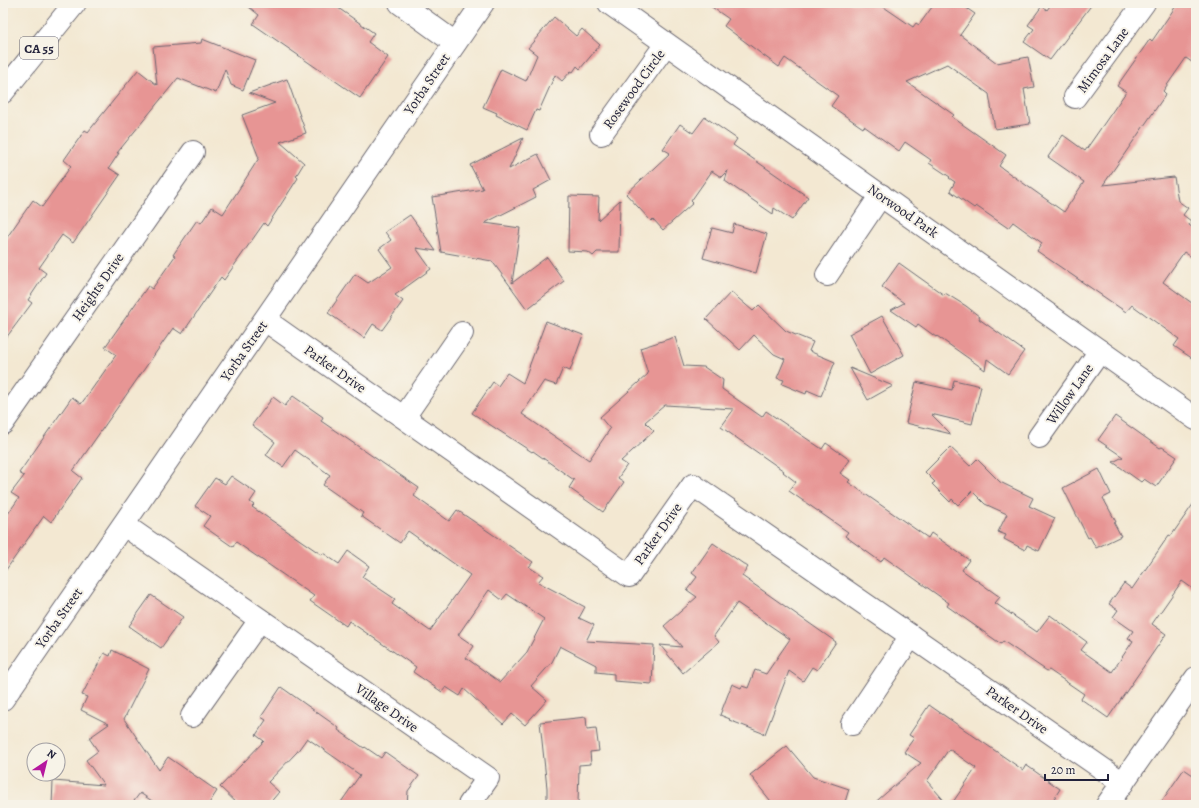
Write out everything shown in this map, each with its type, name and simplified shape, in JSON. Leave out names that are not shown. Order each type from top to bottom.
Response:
[{"type":"main road","name":"CA 55","points":[[3,92],[75,3]]},
{"type":"main road","points":[[400,3],[455,43]]},
{"type":"main road","name":"Yorba Street","points":[[3,699],[483,3]]},
{"type":"main road","name":"Norwood Park","points":[[609,3],[1196,419]]},
{"type":"main road","name":"Mimosa Lane","points":[[1075,97],[1144,3]]},
{"type":"main road","name":"Rosewood Circle","points":[[601,134],[666,44]]},
{"type":"main road","name":"Heights Drive","points":[[3,423],[193,152]]},
{"type":"main road","points":[[827,275],[881,195]]},
{"type":"main road","name":"Parker Drive","points":[[265,320],[629,576],[693,484],[1123,783]]},
{"type":"main road","points":[[404,418],[462,333]]},
{"type":"main road","name":"Willow Lane","points":[[1039,437],[1100,351]]},
{"type":"main road","name":"Village Drive","points":[[124,525],[488,778],[469,805]]},
{"type":"main road","points":[[192,716],[260,620]]},
{"type":"main road","points":[[852,724],[911,636]]},
{"type":"main road","points":[[1107,805],[1196,678]]},
{"type":"building","points":[[244,3],[331,3],[374,33],[368,42],[388,57],[360,98],[253,24],[259,15]]},
{"type":"building","points":[[706,3],[878,3],[913,27],[916,23],[919,25],[935,3],[959,3],[975,14],[960,35],[997,63],[1028,57],[1034,87],[1024,89],[1030,124],[995,129],[989,94],[947,64],[907,82],[954,115],[952,117],[1006,155],[999,166],[1064,212],[1084,182],[1048,157],[1063,135],[1085,151],[1126,92],[1117,86],[1150,39],[1152,41],[1178,3],[1196,3],[1196,65],[1186,58],[1163,91],[1166,94],[1103,185],[1174,177],[1178,201],[1188,208],[1183,215],[1191,221],[1189,225],[1196,230],[1196,260],[1184,252],[1163,282],[1196,306],[1196,361],[1174,346],[1179,339],[1132,305],[1126,312],[1037,251],[1042,243],[1013,222],[1008,228],[976,206],[974,208],[950,191],[955,182],[929,163],[931,160],[905,142],[899,151],[864,126],[863,128],[831,106],[838,96],[785,58],[779,67],[724,26],[729,19]]},
{"type":"building","points":[[1052,3],[1093,3],[1050,60],[1024,42],[1034,29],[1028,25],[1042,6],[1047,10]]},
{"type":"building","points":[[554,17],[576,36],[582,29],[600,45],[580,69],[577,66],[573,72],[571,71],[562,81],[555,75],[539,111],[536,110],[527,130],[483,107],[501,69],[526,81],[537,55],[528,48]]},
{"type":"building","points":[[202,39],[255,60],[243,90],[231,85],[225,69],[216,93],[178,78],[117,153],[119,153],[109,168],[120,175],[73,243],[62,235],[39,268],[46,273],[28,300],[32,303],[3,342],[3,243],[33,200],[42,207],[71,166],[64,160],[85,130],[88,132],[138,70],[157,85],[153,47],[201,43]]},
{"type":"building","points":[[287,79],[306,133],[280,142],[304,163],[296,176],[298,178],[267,226],[264,223],[224,280],[221,277],[182,334],[173,328],[73,471],[82,478],[51,522],[44,516],[3,574],[3,521],[19,498],[11,493],[24,476],[19,473],[72,397],[81,404],[116,355],[105,347],[148,286],[152,289],[175,256],[173,255],[197,220],[201,223],[212,207],[223,214],[259,158],[242,115],[275,103],[249,93]]},
{"type":"building","points":[[705,117],[737,139],[733,145],[808,197],[792,220],[774,208],[773,214],[725,181],[728,170],[721,177],[712,171],[691,201],[693,203],[663,230],[653,219],[651,221],[626,194],[670,153],[663,149],[680,124],[693,133]]},
{"type":"building","points":[[523,138],[509,169],[538,154],[551,180],[533,190],[536,197],[485,223],[520,228],[512,283],[547,257],[564,281],[527,309],[492,261],[441,252],[432,197],[483,189],[470,165]]},
{"type":"building","points":[[569,196],[599,197],[598,220],[620,200],[619,252],[597,252],[593,256],[588,252],[568,251]]},
{"type":"building","points":[[410,215],[436,251],[416,248],[431,269],[395,295],[403,301],[382,330],[373,324],[364,338],[328,313],[355,274],[368,283],[392,267],[379,249],[391,240],[385,232]]},
{"type":"building","points":[[734,224],[767,234],[756,273],[703,258],[712,228],[732,233]]},
{"type":"building","points":[[899,263],[944,295],[945,293],[966,306],[980,317],[979,319],[1024,351],[1008,374],[987,359],[985,370],[937,336],[936,337],[918,324],[916,327],[891,310],[904,303],[882,287]]},
{"type":"building","points":[[731,292],[753,311],[759,305],[786,331],[813,342],[809,351],[835,362],[821,396],[807,390],[806,394],[782,384],[784,380],[777,378],[785,359],[774,354],[754,335],[740,350],[706,319]]},
{"type":"building","points":[[882,316],[904,355],[870,374],[849,334]]},
{"type":"building","points":[[546,321],[583,335],[570,371],[563,368],[556,385],[544,381],[522,414],[589,460],[610,429],[600,417],[648,374],[640,348],[675,337],[684,366],[704,367],[723,380],[722,389],[762,417],[766,411],[822,449],[826,443],[850,460],[840,473],[850,480],[848,482],[928,538],[931,533],[969,560],[962,570],[1000,597],[995,603],[1037,632],[1050,615],[1087,642],[1081,650],[1112,672],[1133,641],[1128,638],[1133,631],[1113,617],[1118,610],[1109,604],[1124,583],[1132,589],[1169,535],[1171,536],[1196,500],[1196,591],[1182,581],[1152,624],[1166,634],[1108,718],[1081,699],[1084,694],[1003,641],[1001,644],[947,606],[949,603],[884,557],[881,562],[845,536],[848,532],[789,491],[796,482],[783,472],[784,471],[721,427],[734,409],[665,405],[645,422],[654,431],[621,461],[627,465],[618,478],[624,482],[603,512],[569,488],[574,480],[533,451],[532,452],[472,413],[493,382],[498,386],[507,373],[523,383]]},
{"type":"building","points":[[850,368],[893,386],[868,400]]},
{"type":"building","points":[[954,380],[981,386],[972,424],[931,414],[951,434],[906,423],[916,382],[952,390]]},
{"type":"building","points":[[293,396],[323,417],[321,421],[419,488],[414,496],[449,521],[457,510],[533,562],[529,567],[543,576],[538,582],[585,607],[579,618],[594,625],[586,641],[654,645],[652,684],[614,681],[614,674],[596,672],[596,665],[560,646],[552,662],[531,686],[547,700],[525,725],[512,714],[503,724],[464,689],[460,696],[446,687],[442,692],[413,672],[416,667],[349,621],[346,626],[310,601],[314,596],[236,542],[233,547],[203,526],[210,516],[195,506],[215,478],[225,484],[231,476],[256,493],[250,502],[254,505],[252,507],[322,555],[323,553],[339,564],[348,551],[369,566],[362,577],[395,599],[392,604],[430,631],[470,575],[408,531],[400,543],[361,516],[363,513],[323,485],[330,475],[295,450],[283,467],[266,455],[275,442],[252,425],[273,397],[285,406]],"holes":[[[489,590],[502,600],[507,594],[544,619],[527,652],[500,682],[466,658],[474,646],[458,635]]]},
{"type":"building","points":[[1115,416],[1160,448],[1162,447],[1177,457],[1156,487],[1144,479],[1141,482],[1113,462],[1123,457],[1098,440]]},
{"type":"building","points":[[950,447],[970,466],[977,459],[1000,482],[1033,498],[1029,506],[1055,518],[1039,551],[1027,545],[1025,550],[1004,539],[1006,535],[998,532],[1007,514],[985,504],[972,491],[958,505],[952,499],[950,502],[932,484],[935,482],[925,472]]},
{"type":"building","points":[[1099,469],[1111,494],[1103,498],[1116,522],[1114,523],[1121,536],[1096,548],[1090,537],[1088,538],[1063,488]]},
{"type":"building","points":[[713,543],[748,567],[742,576],[836,642],[817,670],[812,667],[803,681],[789,671],[765,734],[720,715],[732,684],[741,688],[742,686],[748,688],[755,670],[766,674],[790,639],[737,603],[714,636],[719,642],[683,673],[660,645],[682,647],[664,626],[697,597],[687,590],[697,577],[692,573]]},
{"type":"building","points":[[151,595],[183,617],[161,648],[129,626]]},
{"type":"building","points":[[112,650],[149,669],[124,719],[159,770],[168,757],[217,791],[208,805],[158,805],[140,793],[131,805],[52,805],[53,782],[104,785],[86,760],[98,751],[89,738],[109,724],[81,710],[87,697],[82,695],[104,653],[110,656]]},
{"type":"building","points":[[281,687],[339,728],[338,730],[364,748],[365,747],[381,758],[385,752],[419,776],[408,791],[407,805],[339,805],[360,775],[307,738],[297,752],[268,782],[279,792],[268,805],[239,805],[220,787],[264,741],[256,735],[266,720],[261,717]]},
{"type":"building","points":[[929,705],[1023,770],[1026,765],[1060,789],[1050,805],[951,805],[976,768],[949,749],[927,781],[948,805],[872,805],[921,763],[904,752],[914,738],[909,735]]},
{"type":"building","points":[[586,717],[587,729],[596,728],[599,751],[590,752],[591,764],[579,765],[578,805],[547,805],[547,788],[540,722]]},
{"type":"building","points":[[787,746],[813,777],[849,789],[844,805],[774,805],[750,775]]},
{"type":"building","points":[[1184,769],[1196,777],[1196,805],[1159,805]]}]
